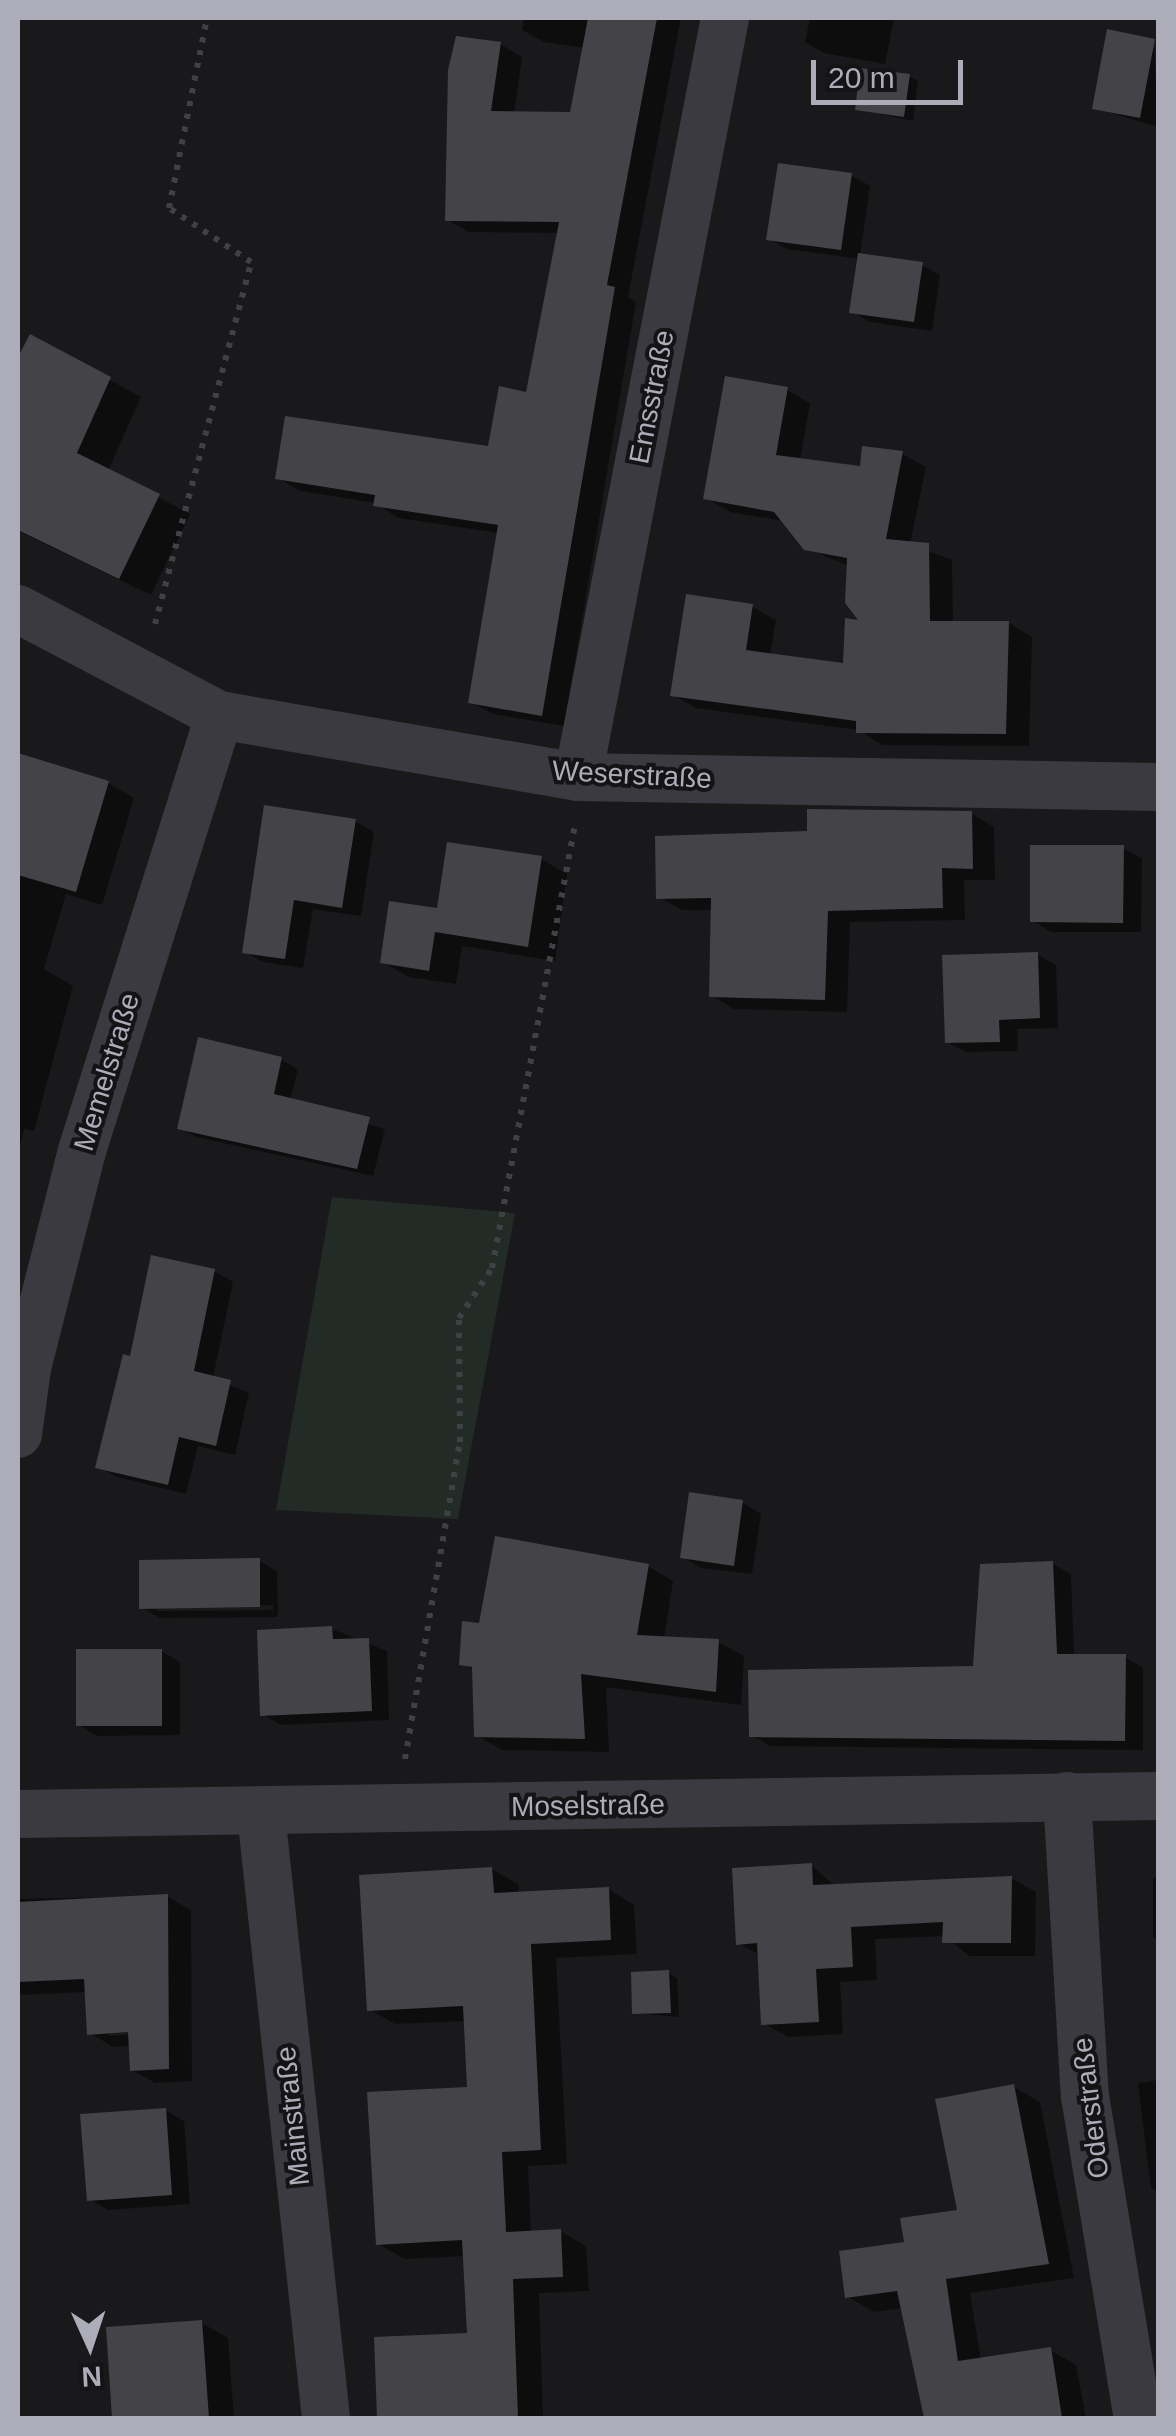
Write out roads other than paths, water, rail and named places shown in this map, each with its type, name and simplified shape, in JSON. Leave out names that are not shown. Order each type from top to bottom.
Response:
[{"type":"street","name":"Emsstraße","points":[[578,777],[726,18]]},
{"type":"street","name":"Weserstraße","points":[[18,609],[219,716],[578,777],[1158,786]]},
{"type":"street","name":"Memelstraße","points":[[18,1434],[22,1366],[81,1154],[219,716]]},
{"type":"street","name":"Oderstraße","points":[[1066,1796],[1085,2096],[1138,2418]]},
{"type":"street","name":"Moselstraße","points":[[18,1814],[1158,1796]]},
{"type":"street","name":"Mainstraße","points":[[261,1812],[326,2418]]}]
